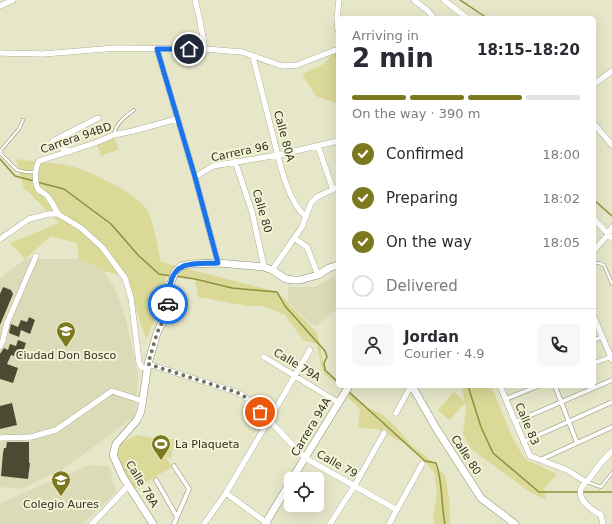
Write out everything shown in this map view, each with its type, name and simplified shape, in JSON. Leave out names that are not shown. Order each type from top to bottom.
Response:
[{"type":"street","points":[[0,6],[13,0]]},
{"type":"street","points":[[195,0],[200,16],[205,49]]},
{"type":"street","points":[[337,16],[339,0]]},
{"type":"street","points":[[414,0],[432,16]]},
{"type":"street","points":[[444,0],[464,16]]},
{"type":"street","points":[[0,53],[43,54],[116,48],[205,49],[242,52],[282,66],[297,66],[336,50]]},
{"type":"street","points":[[157,49],[195,177],[218,263]]},
{"type":"street","name":"Calle 80A","points":[[253,57],[278,155],[290,192],[298,209],[305,216]]},
{"type":"street","points":[[596,83],[611,73]]},
{"type":"street","points":[[70,152],[54,144],[53,141],[98,118]]},
{"type":"street","name":"Carrera 94BD","points":[[58,214],[48,196],[38,189],[36,180],[39,161],[70,152],[114,135],[133,132],[177,119]]},
{"type":"street","points":[[596,126],[612,145]]},
{"type":"street","name":"Carrera 96","points":[[195,177],[213,166],[235,161],[278,155],[336,142]]},
{"type":"street","points":[[272,270],[302,227],[308,208],[314,200],[336,188],[318,146]]},
{"type":"street","name":"Calle 80","points":[[235,161],[252,212],[264,267]]},
{"type":"street","points":[[0,239],[29,219],[49,214],[58,214],[81,228],[102,247],[125,278],[131,298],[139,362],[141,367],[148,367]]},
{"type":"street","points":[[596,221],[610,236]]},
{"type":"street","points":[[596,249],[610,236],[612,227]]},
{"type":"street","points":[[294,238],[307,248],[318,275]]},
{"type":"street","points":[[0,347],[4,340],[7,323],[36,256]]},
{"type":"street","points":[[0,438],[31,437],[56,430],[112,391],[143,402],[148,367],[157,333],[168,310],[170,285],[173,275],[181,266],[218,263],[264,267],[286,279],[300,280],[318,275],[336,266]]},
{"type":"street","points":[[596,322],[611,358],[596,362]]},
{"type":"street","points":[[596,339],[602,337]]},
{"type":"street","points":[[204,524],[226,493],[310,350]]},
{"type":"street","name":"Calle 79A","points":[[264,357],[339,402]]},
{"type":"street","name":"Calle 79","points":[[148,367],[236,392],[244,396],[305,458],[397,510]]},
{"type":"street","points":[[596,387],[612,380]]},
{"type":"street","name":"Carrera 94A","points":[[297,472],[348,388]]},
{"type":"street","points":[[396,413],[410,388]]},
{"type":"street","name":"Calle 80","points":[[412,388],[481,498],[515,524]]},
{"type":"street","name":"Calle 83","points":[[501,388],[530,456],[567,470],[586,482]]},
{"type":"street","points":[[506,399],[533,388]]},
{"type":"street","points":[[556,388],[577,443]]},
{"type":"street","points":[[515,422],[594,388]]},
{"type":"street","name":"Calle 78A","points":[[143,402],[137,420],[116,444],[113,455],[128,486],[150,523]]},
{"type":"street","points":[[523,442],[612,402]]},
{"type":"street","points":[[540,460],[612,427]]},
{"type":"street","points":[[330,524],[355,485],[384,434]]},
{"type":"street","points":[[603,524],[601,515],[594,512],[582,501],[580,494],[581,488],[612,451]]},
{"type":"street","points":[[389,524],[422,464]]},
{"type":"street","points":[[174,466],[189,489],[174,524]]},
{"type":"street","points":[[156,480],[177,517]]},
{"type":"street","points":[[92,524],[128,486]]},
{"type":"street","points":[[226,493],[266,524]]},
{"type":"street","name":"Carrera 94A","points":[[266,524],[284,494]]},
{"type":"lane","points":[[114,135],[116,127],[121,120],[134,110]]},
{"type":"lane","points":[[23,120],[20,129],[0,153],[17,170],[37,172]]},
{"type":"lane","points":[[596,263],[604,265],[612,284]]},
{"type":"lane","points":[[586,482],[601,487],[612,473]]},
{"type":"shaded area","points":[[333,53],[336,55],[336,103],[316,96],[302,74],[324,64]]},
{"type":"shaded area","points":[[114,138],[119,149],[101,156],[97,145]]},
{"type":"shaded area","points":[[16,159],[78,168],[89,172],[125,191],[143,205],[148,212],[154,230],[161,262],[277,292],[317,333],[325,370],[336,380],[336,383],[324,373],[321,366],[317,344],[303,340],[285,315],[263,306],[248,306],[198,297],[195,279],[167,275],[161,306],[146,339],[125,276],[104,271],[79,259],[77,243],[51,236],[25,259],[10,243],[59,223],[24,188]]},
{"type":"shaded area","name":"Ciudad Don Bosco","points":[[25,259],[79,259],[104,271],[116,291],[126,320],[138,375],[135,416],[63,469],[21,489],[0,487],[0,278]]},
{"type":"shaded area","points":[[336,276],[336,310],[316,326],[311,324],[288,302],[288,287],[315,287]]},
{"type":"shaded area","points":[[341,388],[344,388],[363,405],[383,415],[395,426],[412,446],[426,456],[445,475],[449,499],[450,524],[435,524],[433,519],[437,492],[434,472],[411,447],[377,429],[358,428],[360,410]]},
{"type":"shaded area","points":[[462,388],[492,388],[514,441],[525,459],[557,474],[544,489],[546,500],[530,492],[471,449],[463,434],[466,410],[465,403],[449,420],[438,410],[454,392],[464,401]]},
{"type":"shaded area","points":[[137,435],[158,439],[174,439],[171,459],[165,456],[172,467],[134,489],[121,466],[117,451],[121,443]]},
{"type":"shaded area","name":"Colegio Aures","points":[[89,465],[109,466],[116,492],[83,524],[0,524],[0,503]]},
{"type":"building","points":[[3,287],[11,290],[13,294],[0,325],[0,294]]},
{"type":"building","points":[[29,317],[35,320],[30,334],[21,330],[19,337],[9,333],[11,324],[18,327],[21,320],[27,322]]},
{"type":"building","points":[[18,340],[26,343],[21,358],[11,355],[7,364],[18,368],[13,383],[0,379],[0,354],[4,348],[8,350],[10,344],[16,346]]},
{"type":"building","points":[[12,403],[17,425],[0,429],[0,406]]},
{"type":"building","points":[[7,442],[29,442],[30,463],[28,479],[1,476],[3,453]]},
{"type":"waterway","points":[[460,0],[484,16]]},
{"type":"waterway","points":[[0,159],[15,176],[34,181]]},
{"type":"waterway","points":[[37,182],[64,189],[111,224],[138,255],[159,274],[172,276]]},
{"type":"waterway","points":[[596,202],[612,216]]},
{"type":"waterway","points":[[175,276],[232,288],[277,292],[285,306],[325,351],[327,357],[324,363],[325,370],[336,380]]},
{"type":"waterway","points":[[469,388],[481,427],[493,453],[539,492],[579,492]]},
{"type":"waterway","points":[[348,391],[425,461],[436,463],[440,478],[445,524]]},
{"type":"waterway","points":[[582,492],[612,492]]},
{"type":"way so far","points":[[168,304],[168,310],[157,333],[148,364],[236,392],[244,396],[260,412]]},
{"type":"place","name":"Ciudad Don Bosco","points":[[66,348]]},
{"type":"place","name":"La Plaqueta","points":[[161,461]]},
{"type":"place","name":"Colegio Aures","points":[[61,497]]},
{"type":"route","points":[[168,304],[170,285],[175,272],[181,266],[218,263],[195,177],[157,49],[189,49]]}]
